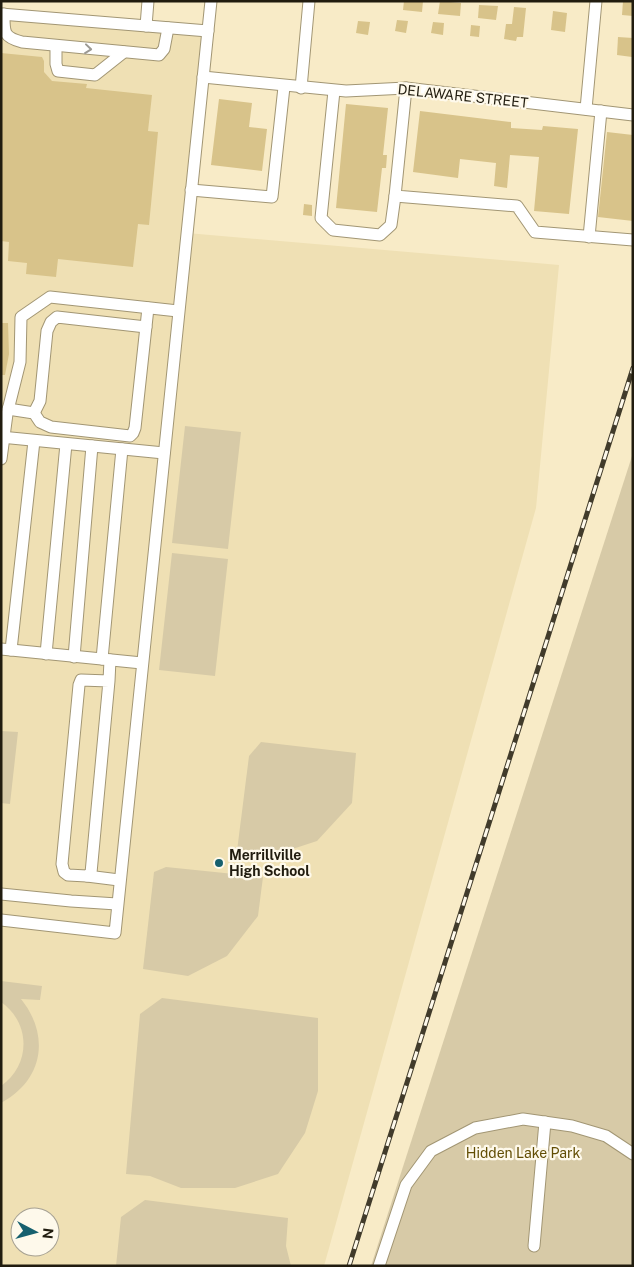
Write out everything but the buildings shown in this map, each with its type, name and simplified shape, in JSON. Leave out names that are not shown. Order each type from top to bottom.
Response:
[{"type":"street","points":[[146,26],[148,1]]},
{"type":"street","points":[[1,920],[115,933],[211,1]]},
{"type":"street","points":[[301,88],[309,1]]},
{"type":"street","points":[[586,109],[596,1]]},
{"type":"street","points":[[168,28],[164,49],[159,55],[138,54],[56,46],[10,39],[6,35],[2,14],[208,31]]},
{"type":"street","points":[[56,46],[58,71],[95,75],[124,52]]},
{"type":"street","name":"DELAWARE STREET","points":[[203,78],[346,92],[406,88],[633,115]]},
{"type":"street","points":[[191,190],[272,197],[284,87]]},
{"type":"street","points":[[334,91],[321,218],[333,230],[380,235],[391,225],[406,88]]},
{"type":"street","points":[[589,236],[601,111]]},
{"type":"street","points":[[395,196],[517,206],[535,232],[633,240]]},
{"type":"street","points":[[1,459],[2,437],[20,362],[21,317],[50,297],[178,311]]},
{"type":"street","points":[[87,876],[91,873],[109,681],[106,660],[127,450],[133,433],[148,308]]},
{"type":"street","points":[[34,413],[40,401],[47,331],[51,322],[57,317],[146,327]]},
{"type":"street","points":[[8,409],[34,413],[40,422],[52,428],[130,436],[133,433]]},
{"type":"street","points":[[2,437],[164,453]]},
{"type":"street","points":[[34,440],[6,650],[142,663]]},
{"type":"street","points":[[46,654],[66,444]]},
{"type":"street","points":[[74,657],[92,446]]},
{"type":"street","points":[[109,681],[81,680],[79,685],[62,864],[64,872],[68,874],[119,880]]},
{"type":"street","points":[[1,894],[71,902],[117,904]]},
{"type":"street","points":[[379,1266],[406,1185],[431,1151],[475,1128],[523,1120],[572,1126],[606,1136],[633,1154]]},
{"type":"street","points":[[534,1246],[545,1122]]},
{"type":"shaded area","name":"Merrillville High School","points":[[1,14],[208,31],[187,233],[559,265],[536,508],[324,1266],[1,1266]]},
{"type":"green space","points":[[185,426],[241,432],[228,549],[172,543]]},
{"type":"green space","name":"Hidden Lake Park","points":[[633,453],[633,1266],[371,1266]]},
{"type":"green space","points":[[172,553],[228,559],[215,676],[159,670]]},
{"type":"green space","points":[[1,731],[18,732],[10,804],[1,803]]},
{"type":"green space","points":[[261,742],[356,753],[352,803],[317,841],[271,856],[237,851],[249,756]]},
{"type":"green space","points":[[166,867],[263,877],[258,916],[227,956],[188,976],[143,969],[154,872]]},
{"type":"green space","points":[[1,981],[42,986],[40,1000],[21,999],[36,1027],[39,1042],[38,1056],[34,1069],[26,1082],[1,1103],[1,1086],[18,1067],[24,1044],[18,1021],[1,1002]]},
{"type":"green space","points":[[162,998],[318,1018],[318,1091],[305,1133],[278,1174],[235,1188],[181,1188],[150,1176],[126,1174],[140,1014]]},
{"type":"green space","points":[[145,1200],[288,1218],[286,1246],[291,1266],[116,1266],[121,1217]]},
{"type":"railway","points":[[349,1266],[633,368]]},
{"type":"place","name":"Merrillville High School","points":[[219,863]]}]
